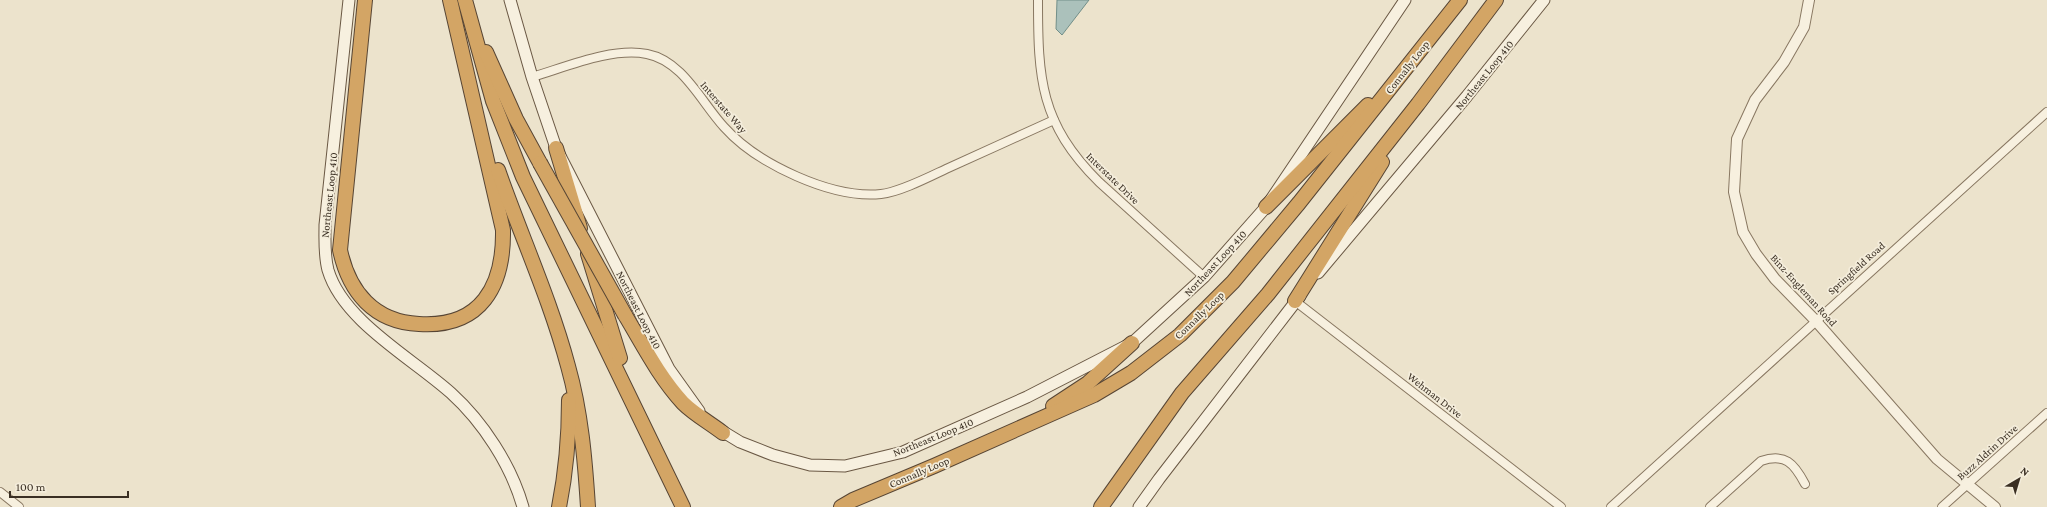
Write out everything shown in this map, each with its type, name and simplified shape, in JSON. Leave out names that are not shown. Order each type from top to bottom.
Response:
[{"type":"highway","points":[[365,0],[340,250],[344,268],[358,294],[370,307],[393,320],[424,325],[451,323],[468,315],[482,301],[494,284],[503,250],[503,230],[479,119],[465,68],[450,0]]},
{"type":"highway","name":"Connally Loop","points":[[841,507],[853,500],[1094,395],[1131,372],[1180,336],[1233,282],[1300,203],[1460,0]]},
{"type":"highway","points":[[1094,507],[1182,393],[1268,294],[1418,104],[1496,0]]},
{"type":"highway","points":[[466,5],[516,119],[655,366],[670,388],[684,404],[723,433]]},
{"type":"highway","points":[[466,5],[493,101],[523,177],[683,507]]},
{"type":"highway","points":[[1266,207],[1416,56]]},
{"type":"highway","points":[[1295,301],[1418,104]]},
{"type":"highway","points":[[479,119],[551,310],[569,368],[581,436],[588,507]]},
{"type":"highway","points":[[556,148],[636,408]]},
{"type":"highway","points":[[1015,430],[1088,383],[1132,343]]},
{"type":"highway","points":[[559,507],[564,483],[569,425],[569,368]]},
{"type":"highway","points":[[1100,507],[1182,393]]},
{"type":"main road","name":"Northeast Loop 410","points":[[349,0],[325,225],[325,251],[328,270],[340,293],[362,321],[452,394],[473,416],[491,440],[507,470],[522,507]]},
{"type":"main road","name":"Northeast Loop 410","points":[[510,0],[532,77],[556,148],[669,369],[696,409],[723,433],[773,455],[810,465],[845,466],[903,452],[1027,397],[1132,343],[1204,277],[1266,207],[1405,0]]},
{"type":"main road","name":"Northeast Loop 410","points":[[1139,507],[1158,479],[1295,301],[1467,96],[1544,0]]},
{"type":"street","name":"Interstate Drive","points":[[1038,0],[1039,66],[1042,85],[1054,120],[1074,154],[1086,169],[1204,277]]},
{"type":"street","name":"Binz-Engleman Road","points":[[1809,0],[1804,27],[1784,62],[1756,100],[1737,139],[1733,185],[1736,206],[1743,232],[1775,279],[1815,320],[1937,459],[1995,507]]},
{"type":"street","name":"Interstate Way","points":[[532,77],[604,56],[635,53],[660,57],[674,67],[692,86],[724,128],[738,141],[763,159],[800,178],[845,191],[866,194],[882,194],[913,184],[1054,120]]},
{"type":"street","name":"Springfield Road","points":[[1611,507],[1815,320],[2047,112]]},
{"type":"street","name":"Wehman Drive","points":[[1295,301],[1561,507]]},
{"type":"street","name":"Buzz Aldrin Drive","points":[[1942,507],[2047,413]]},
{"type":"street","points":[[1710,507],[1761,461],[1769,458],[1783,458],[1790,462],[1799,471],[1805,484]]},
{"type":"street","points":[[0,492],[19,507]]},
{"type":"water","points":[[1057,0],[1089,0],[1062,35],[1056,29]]}]
